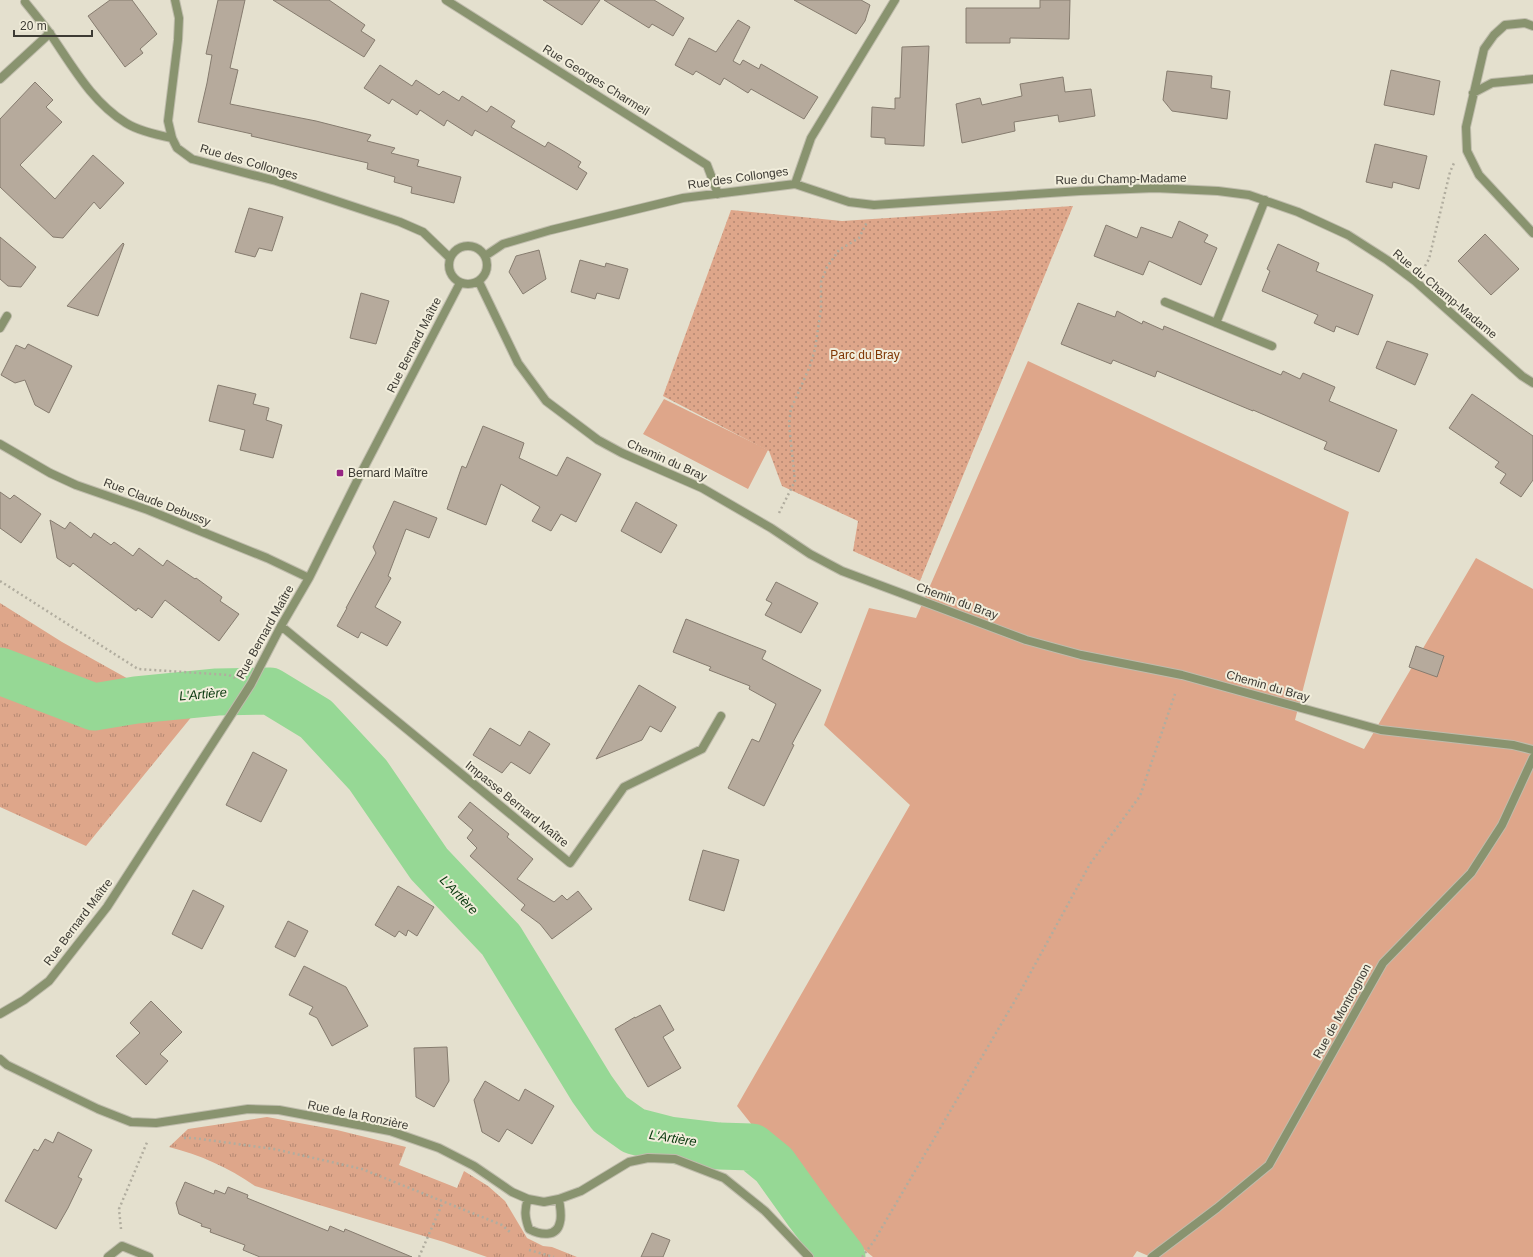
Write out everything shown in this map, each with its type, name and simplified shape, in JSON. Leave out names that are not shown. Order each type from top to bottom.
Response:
[{"type":"street","name":"Rue des Collonges","points":[[174,0],[179,18],[179,25],[168,121],[172,138],[177,148],[192,159],[276,181],[400,222],[423,232],[450,258]]},
{"type":"street","name":"Rue Georges Charmeil","points":[[446,0],[707,165],[718,194]]},
{"type":"street","name":"Rue des Collonges","points":[[485,256],[503,244],[551,230],[682,198],[795,184],[811,138],[895,0]]},
{"type":"street","points":[[25,2],[50,33],[84,84],[105,108],[127,124],[155,134],[172,138]]},
{"type":"street","points":[[1533,26],[1524,23],[1505,25],[1494,35],[1484,49],[1466,127],[1467,151],[1479,175],[1533,233]]},
{"type":"street","points":[[0,80],[50,33]]},
{"type":"street","points":[[1473,93],[1492,83],[1533,79]]},
{"type":"street","name":"Rue du Champ-Madame","points":[[795,184],[848,202],[874,205],[1080,190],[1155,188],[1218,191],[1249,195],[1298,212],[1348,235],[1387,260],[1415,282],[1522,376],[1533,383]]},
{"type":"street","points":[[1216,323],[1264,200]]},
{"type":"street","points":[[470,246],[481,251],[485,256],[488,267],[483,278],[479,282],[469,285],[460,283],[451,275],[449,264],[450,258],[458,249],[470,246]]},
{"type":"street","name":"Chemin du Bray","points":[[479,282],[518,363],[546,401],[598,440],[622,453],[702,488],[771,528],[810,554],[842,571],[1026,640],[1081,655],[1182,675],[1381,730],[1513,745],[1533,750]]},
{"type":"street","name":"Rue Bernard Maître","points":[[0,1014],[24,1000],[49,981],[107,907],[251,684],[281,626],[309,578],[358,479],[460,283]]},
{"type":"street","points":[[1165,302],[1272,346]]},
{"type":"street","points":[[0,328],[7,316]]},
{"type":"street","name":"Rue Claude Debussy","points":[[0,444],[50,473],[76,485],[156,513],[267,558],[309,578]]},
{"type":"street","name":"Impasse Bernard Maître","points":[[281,626],[570,863],[624,787],[702,749],[721,716]]},
{"type":"street","name":"Rue de Montrognon","points":[[1152,1257],[1269,1165],[1383,963],[1471,874],[1502,825],[1530,768],[1533,758]]},
{"type":"street","name":"Rue de la Ronzière","points":[[0,1059],[7,1065],[98,1109],[131,1122],[156,1123],[248,1109],[279,1110],[390,1131],[439,1148],[474,1166],[512,1192],[528,1199],[544,1202],[559,1199],[581,1191],[629,1162],[648,1158],[675,1159],[724,1178],[765,1211],[809,1257]]},
{"type":"street","points":[[528,1199],[525,1208],[525,1217],[529,1229],[538,1234],[547,1235],[555,1230],[560,1224],[561,1215],[559,1199]]},
{"type":"street","points":[[108,1257],[122,1246],[149,1257]]},
{"type":"path","points":[[1415,282],[1429,259],[1450,172],[1455,162],[1467,151]]},
{"type":"path","points":[[771,528],[795,481],[789,424],[790,416],[791,409],[810,366],[815,349],[821,310],[822,282],[827,267],[839,250],[859,238],[874,205]]},
{"type":"path","points":[[0,581],[138,669],[229,675],[251,684]]},
{"type":"path","points":[[862,1257],[874,1242],[1016,998],[1090,864],[1140,796],[1182,675]]},
{"type":"path","points":[[141,1137],[156,1139]]},
{"type":"path","points":[[178,1138],[193,1138],[274,1149],[362,1169],[502,1225],[514,1236]]},
{"type":"path","points":[[122,1246],[119,1209],[148,1139]]},
{"type":"path","points":[[419,1257],[443,1202]]},
{"type":"path","points":[[525,1246],[531,1251],[554,1257]]},
{"type":"green space","name":"Parc du Bray","points":[[1073,206],[920,581],[853,551],[858,521],[782,486],[769,451],[663,396],[731,210],[842,221]]},
{"type":"green space","points":[[1028,361],[1349,512],[1295,720],[1364,749],[1476,558],[1533,589],[1533,1257],[1151,1257],[1137,1251],[1133,1257],[873,1257],[827,1219],[737,1106],[910,805],[824,725],[869,608],[916,618]]},
{"type":"green space","points":[[664,399],[768,450],[748,489],[643,434]]},
{"type":"green space","points":[[0,603],[62,642],[193,715],[86,846],[0,807]]},
{"type":"green space","points":[[267,1117],[337,1130],[406,1147],[399,1165],[457,1188],[464,1171],[488,1186],[505,1201],[527,1238],[543,1246],[552,1247],[577,1257],[487,1257],[444,1242],[255,1186],[214,1162],[169,1147],[188,1129]]},
{"type":"building","points":[[110,0],[132,0],[157,34],[140,49],[143,53],[125,67],[88,16]]},
{"type":"building","points":[[218,0],[245,0],[230,68],[238,70],[230,104],[316,121],[371,135],[367,141],[395,148],[391,153],[419,160],[417,166],[461,177],[454,203],[411,193],[412,187],[394,182],[395,177],[367,169],[368,163],[198,122],[212,55],[206,54]]},
{"type":"building","points":[[273,0],[329,0],[365,25],[361,31],[375,40],[364,57]]},
{"type":"building","points":[[543,0],[600,0],[582,25]]},
{"type":"building","points":[[604,0],[654,0],[684,18],[673,36],[652,24],[649,28]]},
{"type":"building","points":[[794,0],[861,0],[870,5],[865,21],[856,34]]},
{"type":"building","points":[[1040,0],[1070,0],[1069,39],[1010,38],[1010,43],[966,43],[966,8],[1040,8]]},
{"type":"building","points":[[738,20],[750,27],[733,61],[740,65],[743,60],[759,69],[761,64],[818,97],[804,119],[751,89],[748,93],[724,78],[720,85],[696,71],[693,75],[675,65],[689,38],[716,52]]},
{"type":"building","points":[[929,46],[924,146],[885,144],[885,138],[871,137],[872,107],[895,109],[895,98],[900,98],[902,47]]},
{"type":"building","points":[[380,65],[412,86],[416,80],[439,95],[443,91],[459,101],[462,96],[487,112],[491,106],[515,121],[511,127],[545,147],[548,142],[565,152],[581,162],[578,167],[587,173],[577,190],[475,130],[472,136],[447,120],[444,126],[420,110],[417,115],[392,99],[389,104],[364,88]]},
{"type":"building","points":[[1391,70],[1440,81],[1434,115],[1384,105]]},
{"type":"building","points":[[1167,71],[1212,76],[1211,88],[1230,91],[1227,119],[1172,111],[1163,100]]},
{"type":"building","points":[[1063,77],[1065,92],[1091,89],[1095,116],[1059,122],[1058,115],[1014,122],[1015,131],[962,143],[956,104],[980,98],[982,105],[1022,96],[1020,84]]},
{"type":"building","points":[[35,82],[53,100],[46,107],[62,122],[20,165],[55,199],[93,155],[124,183],[100,209],[94,202],[63,238],[53,237],[0,187],[0,119]]},
{"type":"building","points":[[1375,144],[1427,156],[1419,189],[1393,182],[1392,188],[1366,182]]},
{"type":"building","points":[[249,208],[283,217],[272,251],[259,248],[255,257],[235,252]]},
{"type":"building","points":[[1179,221],[1208,235],[1204,242],[1217,248],[1201,285],[1149,261],[1143,275],[1094,256],[1106,225],[1137,238],[1141,227],[1172,238]]},
{"type":"building","points":[[1485,234],[1519,269],[1491,295],[1458,261]]},
{"type":"building","points":[[0,237],[36,267],[21,287],[8,286],[0,279]]},
{"type":"building","points":[[123,243],[124,244],[98,316],[67,306]]},
{"type":"building","points":[[1278,244],[1319,263],[1316,271],[1373,295],[1358,335],[1336,326],[1334,332],[1314,323],[1318,315],[1262,291],[1270,271],[1267,269]]},
{"type":"building","points":[[539,250],[546,279],[523,294],[509,272],[516,256]]},
{"type":"building","points":[[580,260],[605,267],[606,263],[628,269],[619,299],[597,293],[595,299],[571,292]]},
{"type":"building","points":[[361,293],[389,301],[376,344],[350,338]]},
{"type":"building","points":[[1078,303],[1115,317],[1117,311],[1142,324],[1143,321],[1163,330],[1164,326],[1281,375],[1283,371],[1300,379],[1303,373],[1335,387],[1329,401],[1397,430],[1379,472],[1324,449],[1327,442],[1157,371],[1155,377],[1113,360],[1111,364],[1061,344]]},
{"type":"building","points":[[1387,341],[1428,354],[1415,385],[1376,368]]},
{"type":"building","points":[[28,344],[72,366],[49,413],[35,405],[25,380],[15,383],[1,375],[16,345],[25,349]]},
{"type":"building","points":[[218,385],[256,394],[253,404],[269,408],[266,420],[282,425],[273,458],[240,450],[245,430],[209,421]]},
{"type":"building","points":[[1472,394],[1533,436],[1533,480],[1521,497],[1500,483],[1506,474],[1495,467],[1499,462],[1449,428]]},
{"type":"building","points":[[483,426],[524,443],[519,458],[557,476],[567,457],[601,474],[576,522],[561,514],[551,531],[532,521],[540,507],[501,484],[486,525],[447,509],[462,466],[466,468]]},
{"type":"building","points":[[0,492],[10,499],[14,495],[41,514],[21,543],[0,528]]},
{"type":"building","points":[[394,501],[437,518],[429,538],[406,529],[388,576],[391,578],[375,607],[401,622],[387,646],[361,632],[358,638],[337,626],[376,553],[373,547]]},
{"type":"building","points":[[636,502],[677,525],[661,553],[621,531]]},
{"type":"building","points":[[50,520],[65,529],[70,522],[91,538],[94,533],[111,545],[114,542],[133,556],[139,548],[163,566],[167,560],[195,579],[196,578],[222,597],[220,601],[239,614],[219,641],[165,600],[152,618],[138,608],[136,611],[73,563],[70,567],[57,558]]},
{"type":"building","points":[[776,582],[818,603],[801,633],[765,615],[772,603],[766,600]]},
{"type":"building","points":[[686,619],[766,651],[762,659],[821,690],[792,744],[794,745],[764,806],[728,788],[752,739],[759,742],[776,704],[749,689],[750,686],[709,670],[711,667],[673,652]]},
{"type":"building","points":[[1416,646],[1444,656],[1437,677],[1409,667]]},
{"type":"building","points":[[639,685],[676,707],[661,732],[650,726],[642,740],[596,759]]},
{"type":"building","points":[[490,728],[520,746],[529,731],[550,744],[530,774],[511,762],[502,773],[473,755]]},
{"type":"building","points":[[253,752],[287,770],[261,822],[226,805]]},
{"type":"building","points":[[470,802],[509,834],[507,837],[533,859],[517,879],[554,902],[562,895],[567,900],[578,891],[592,909],[552,939],[540,924],[521,910],[525,905],[470,856],[477,848],[467,838],[473,830],[458,817]]},
{"type":"building","points":[[703,850],[739,860],[724,911],[689,900]]},
{"type":"building","points":[[398,886],[434,907],[417,936],[408,930],[406,936],[399,931],[395,937],[375,925]]},
{"type":"building","points":[[193,890],[224,906],[202,949],[172,934]]},
{"type":"building","points":[[288,921],[308,931],[295,957],[275,947]]},
{"type":"building","points":[[304,966],[346,987],[368,1026],[332,1046],[317,1018],[309,1014],[313,1007],[289,995]]},
{"type":"building","points":[[151,1001],[182,1032],[160,1054],[168,1061],[146,1085],[116,1056],[140,1033],[130,1023]]},
{"type":"building","points":[[660,1005],[674,1030],[663,1037],[681,1068],[648,1087],[615,1029]]},
{"type":"building","points":[[447,1047],[449,1081],[434,1107],[416,1097],[414,1048]]},
{"type":"building","points":[[485,1081],[519,1101],[525,1089],[554,1106],[532,1144],[507,1129],[499,1142],[482,1132],[474,1100]]},
{"type":"building","points":[[58,1132],[92,1150],[78,1177],[82,1179],[56,1229],[5,1201],[34,1149],[38,1151],[45,1139],[53,1143]]},
{"type":"building","points":[[185,1182],[214,1194],[215,1190],[225,1194],[228,1187],[248,1195],[247,1198],[328,1231],[330,1226],[344,1232],[345,1229],[412,1257],[260,1257],[243,1250],[245,1245],[210,1232],[211,1229],[201,1226],[202,1224],[179,1214],[176,1203]]},
{"type":"building","points":[[652,1233],[670,1240],[663,1257],[641,1257]]},
{"type":"waterway","name":"L'Artière","points":[[0,671],[94,707],[136,700],[217,692],[270,691],[316,719],[368,775],[429,864],[501,940],[592,1089],[610,1114],[634,1131],[669,1140],[719,1146],[752,1147],[774,1165],[842,1257]]},
{"type":"place","name":"Bernard Maître","points":[[340,473]]}]
